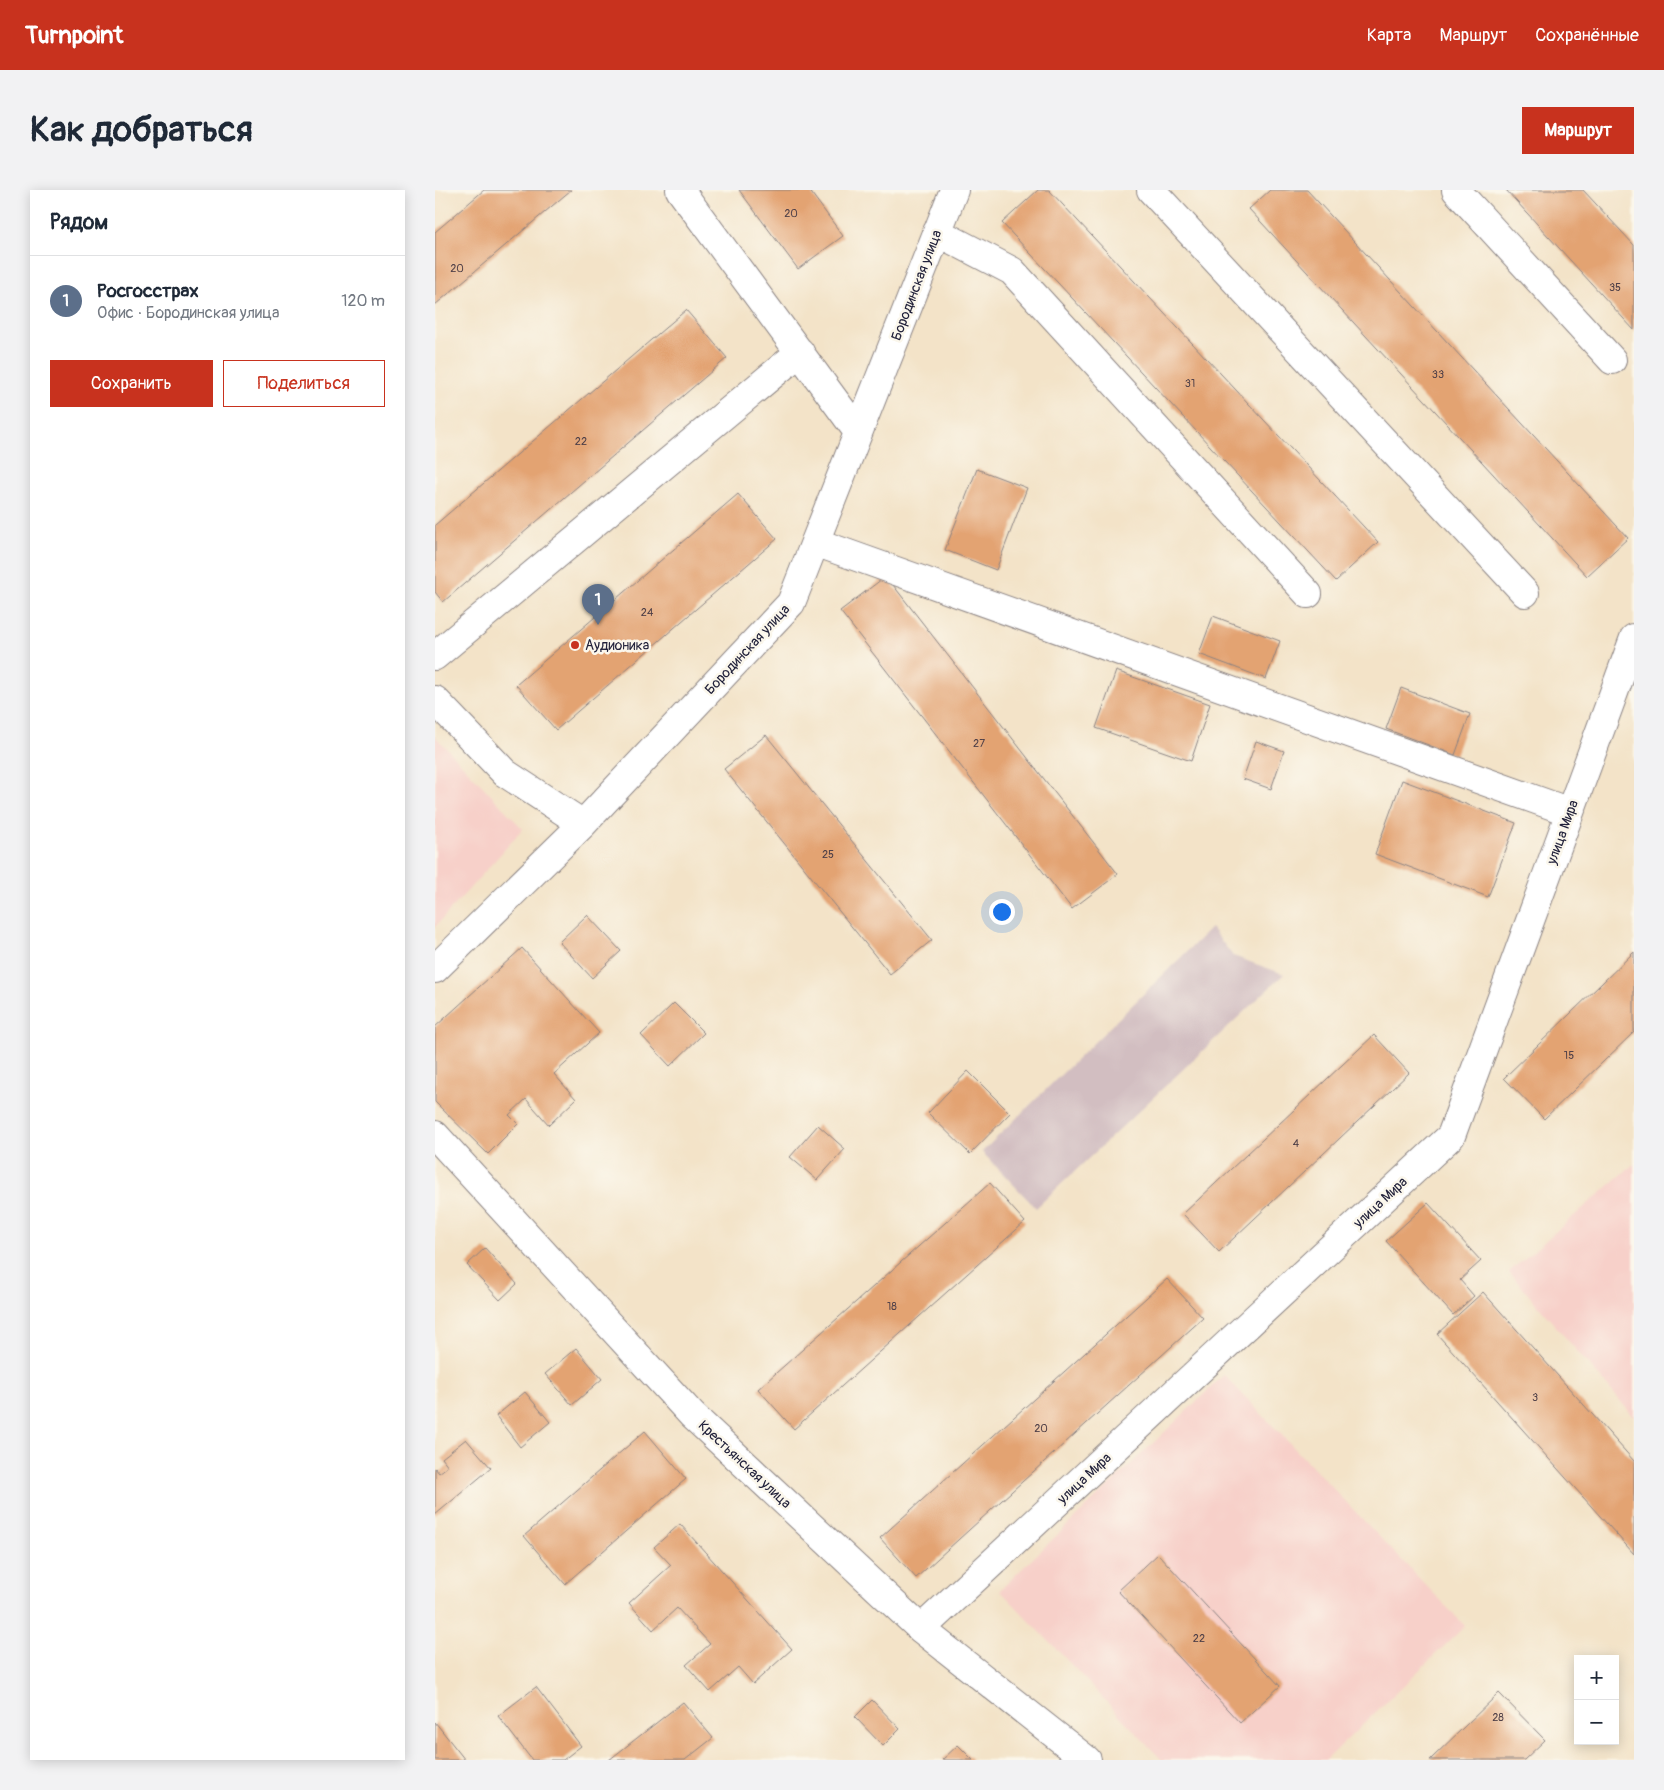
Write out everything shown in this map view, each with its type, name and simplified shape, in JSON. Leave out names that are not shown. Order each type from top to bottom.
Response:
[{"type":"street","points":[[680,190],[859,432]]},
{"type":"street","name":"Бородинская улица","points":[[435,969],[583,824],[791,603],[953,190]]},
{"type":"street","points":[[1152,190],[1525,593]]},
{"type":"street","points":[[1456,190],[1612,360]]},
{"type":"street","points":[[937,232],[1011,271],[1308,594]]},
{"type":"street","points":[[435,656],[800,352]]},
{"type":"street","points":[[815,542],[1570,812]]},
{"type":"street","name":"улица Мира","points":[[921,1629],[1451,1136],[1634,638]]},
{"type":"street","points":[[435,700],[505,773],[583,824]]},
{"type":"street","name":"Крестьянская улица","points":[[435,1135],[692,1415],[921,1629],[1087,1760]]},
{"type":"shaded area","points":[[435,736],[523,829],[435,927]]},
{"type":"shaded area","points":[[1211,928],[1233,956],[1284,974],[1036,1208],[982,1152]]},
{"type":"shaded area","points":[[1634,1164],[1634,1417],[1509,1272]]},
{"type":"shaded area","points":[[1224,1375],[1465,1626],[1326,1760],[1162,1760],[1000,1590]]},
{"type":"building","points":[[484,190],[571,190],[435,305],[435,232]]},
{"type":"building","points":[[739,190],[809,190],[843,236],[798,269]]},
{"type":"building","points":[[1038,190],[1049,190],[1378,542],[1336,581],[1002,223]]},
{"type":"building","points":[[1270,190],[1307,190],[1628,538],[1587,576],[1249,209]]},
{"type":"building","points":[[1506,190],[1583,190],[1634,245],[1634,330]]},
{"type":"building","points":[[686,310],[727,358],[443,602],[435,592],[435,525]]},
{"type":"building","points":[[977,469],[1027,488],[996,570],[945,550]]},
{"type":"building","points":[[738,494],[777,539],[556,730],[516,685]]},
{"type":"building","points":[[886,576],[1118,874],[1072,909],[840,611]]},
{"type":"building","points":[[1213,616],[1280,641],[1266,679],[1199,654]]},
{"type":"building","points":[[1116,671],[1210,704],[1191,761],[1096,728]]},
{"type":"building","points":[[1401,688],[1470,714],[1455,755],[1386,729]]},
{"type":"building","points":[[766,735],[932,940],[890,974],[724,769]]},
{"type":"building","points":[[1256,741],[1284,751],[1271,789],[1243,779]]},
{"type":"building","points":[[1402,780],[1516,823],[1488,897],[1375,854]]},
{"type":"building","points":[[587,915],[621,951],[592,978],[559,942]]},
{"type":"building","points":[[522,948],[599,1033],[554,1074],[576,1099],[549,1125],[526,1099],[509,1115],[518,1124],[488,1154],[435,1102],[435,1027]]},
{"type":"building","points":[[1634,952],[1634,1032],[1544,1119],[1504,1078]]},
{"type":"building","points":[[674,1003],[704,1033],[670,1066],[641,1035]]},
{"type":"building","points":[[1374,1035],[1409,1073],[1219,1252],[1183,1214]]},
{"type":"building","points":[[968,1071],[1010,1113],[970,1154],[928,1113]]},
{"type":"building","points":[[818,1125],[845,1149],[817,1180],[790,1157]]},
{"type":"building","points":[[990,1183],[1025,1222],[794,1429],[758,1389]]},
{"type":"building","points":[[1428,1203],[1481,1261],[1460,1280],[1474,1296],[1453,1315],[1386,1241]]},
{"type":"building","points":[[485,1248],[517,1284],[500,1300],[467,1265]]},
{"type":"building","points":[[1167,1279],[1203,1318],[916,1578],[880,1538]]},
{"type":"building","points":[[1483,1292],[1634,1461],[1634,1554],[1437,1334]]},
{"type":"building","points":[[576,1348],[602,1379],[572,1405],[545,1374]]},
{"type":"building","points":[[525,1392],[550,1422],[520,1447],[496,1416]]},
{"type":"building","points":[[645,1431],[686,1479],[565,1584],[524,1536]]},
{"type":"building","points":[[466,1439],[491,1468],[435,1515],[435,1468],[439,1473],[448,1466],[442,1458]]},
{"type":"building","points":[[680,1524],[792,1649],[753,1684],[738,1667],[710,1692],[686,1665],[710,1644],[677,1608],[653,1630],[629,1603],[671,1565],[654,1547]]},
{"type":"building","points":[[1158,1554],[1280,1686],[1240,1723],[1118,1591]]},
{"type":"building","points":[[536,1687],[581,1746],[563,1760],[532,1760],[498,1716]]},
{"type":"building","points":[[1499,1693],[1545,1740],[1524,1760],[1430,1760]]},
{"type":"building","points":[[872,1700],[900,1729],[883,1746],[855,1717]]},
{"type":"building","points":[[683,1702],[713,1738],[685,1760],[609,1760]]},
{"type":"building","points":[[435,1722],[465,1760],[435,1760]]},
{"type":"building","points":[[958,1745],[973,1760],[942,1760]]},
{"type":"place","name":"Росгосстрах","points":[[598,625]]},
{"type":"place","name":"Аудионика","points":[[575,645]]}]
